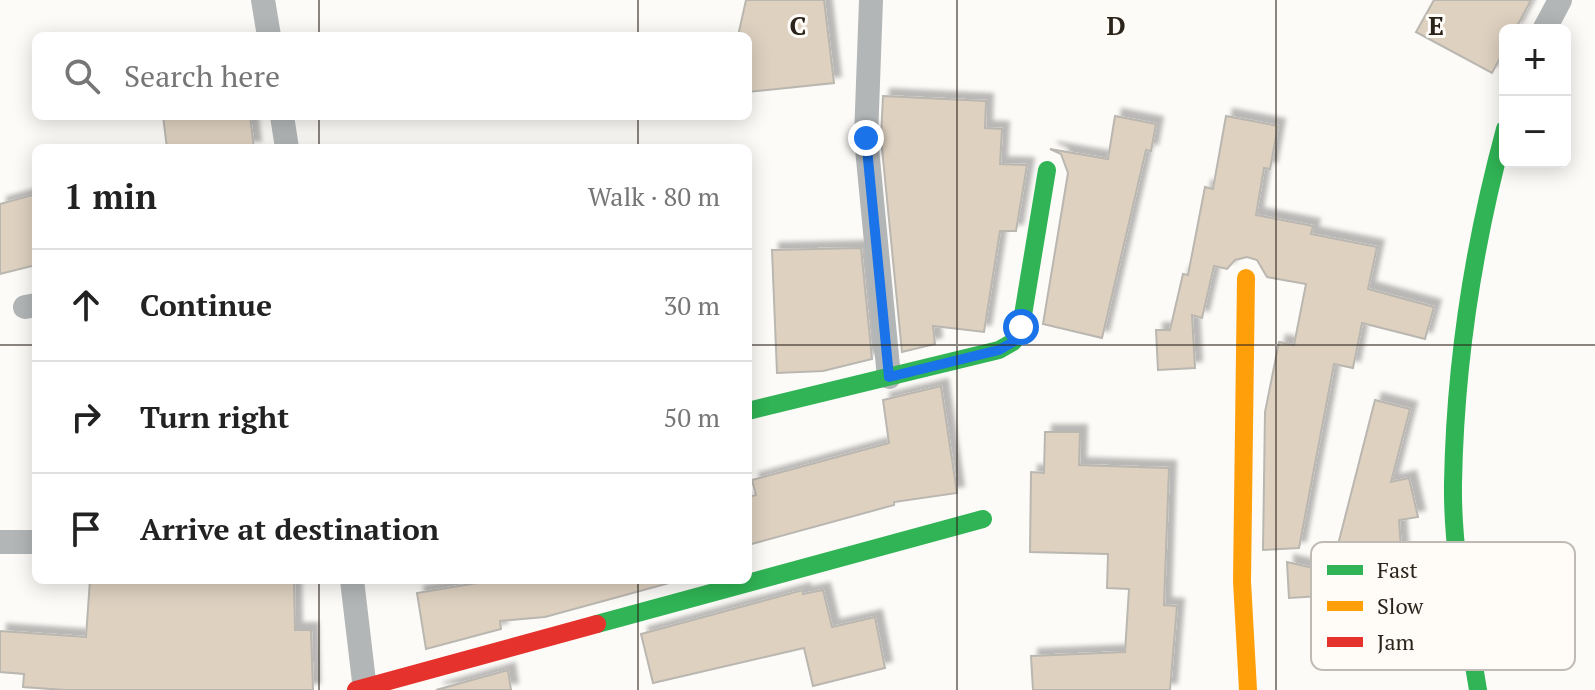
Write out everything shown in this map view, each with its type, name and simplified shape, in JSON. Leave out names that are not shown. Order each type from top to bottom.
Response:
[{"type":"street","points":[[263,0],[268,32]]},
{"type":"street","points":[[871,0],[866,138],[889,377]]},
{"type":"street","points":[[1547,24],[1560,0]]},
{"type":"street","points":[[283,120],[286,144]]},
{"type":"street","points":[[1456,542],[1453,485],[1469,307],[1484,207],[1499,151]]},
{"type":"street","points":[[752,410],[999,350],[1013,342],[1021,327],[1047,170]]},
{"type":"street","points":[[1246,278],[1242,581],[1248,690]]},
{"type":"street","points":[[752,583],[983,519]]},
{"type":"street","points":[[0,542],[32,542]]},
{"type":"street","points":[[352,584],[362,690],[747,584]]},
{"type":"street","points":[[1475,670],[1478,690]]},
{"type":"building","points":[[746,0],[824,0],[834,83],[752,92],[752,32],[739,32]]},
{"type":"building","points":[[1434,0],[1531,0],[1518,24],[1499,24],[1499,60],[1492,73],[1416,32]]},
{"type":"building","points":[[883,96],[986,101],[985,128],[1002,129],[1000,164],[1027,165],[1016,231],[1000,231],[984,332],[933,326],[935,344],[902,352],[881,138]]},
{"type":"building","points":[[1115,116],[1156,124],[1151,151],[1146,150],[1102,338],[1043,324],[1068,173],[1061,154],[1050,149],[1108,159]]},
{"type":"building","points":[[1226,116],[1278,126],[1270,169],[1264,168],[1256,215],[1313,226],[1311,234],[1377,247],[1368,289],[1434,307],[1425,339],[1362,323],[1353,368],[1334,364],[1299,548],[1263,550],[1265,412],[1279,342],[1294,345],[1306,284],[1267,277],[1257,260],[1247,257],[1235,260],[1227,269],[1214,266],[1202,318],[1192,315],[1195,368],[1158,370],[1156,330],[1170,330],[1183,274],[1188,275],[1205,187],[1213,189]]},
{"type":"building","points":[[164,120],[250,120],[254,144],[166,144]]},
{"type":"building","points":[[32,195],[32,266],[0,274],[0,204]]},
{"type":"building","points":[[861,248],[872,359],[823,371],[777,373],[772,250]]},
{"type":"building","points":[[941,386],[957,493],[894,502],[894,505],[752,544],[752,496],[756,495],[752,480],[889,443],[883,400]]},
{"type":"building","points":[[1375,400],[1410,409],[1391,482],[1409,478],[1418,517],[1399,520],[1401,542],[1339,542]]},
{"type":"building","points":[[1045,432],[1080,432],[1079,465],[1169,468],[1164,605],[1177,606],[1170,690],[1033,690],[1031,656],[1125,652],[1129,589],[1107,588],[1108,554],[1030,552],[1031,472],[1044,473]]},
{"type":"building","points":[[1287,562],[1311,567],[1311,597],[1289,598]]},
{"type":"building","points":[[90,584],[294,584],[295,630],[311,630],[313,690],[65,690],[23,687],[24,674],[0,672],[0,631],[86,637]]},
{"type":"building","points":[[471,584],[665,584],[545,617],[500,621],[501,629],[426,649],[417,593]]},
{"type":"building","points":[[803,590],[803,594],[823,590],[832,627],[875,617],[885,668],[813,686],[804,648],[653,683],[641,634]]},
{"type":"building","points":[[508,670],[511,690],[436,690]]},
{"type":"traffic: fast","points":[[1456,542],[1453,484],[1462,350],[1475,260],[1499,152]]},
{"type":"traffic: fast","points":[[752,410],[999,350],[1013,342],[1021,327],[1047,170]]},
{"type":"traffic: fast","points":[[752,582],[983,519]]},
{"type":"traffic: fast","points":[[597,624],[744,584]]},
{"type":"traffic: fast","points":[[1475,670],[1478,690]]},
{"type":"traffic: slow","points":[[1246,278],[1242,581],[1248,690]]},
{"type":"traffic: jam","points":[[356,690],[597,624]]},
{"type":"route","points":[[866,138],[889,377],[999,350],[1013,342],[1021,327]]}]
